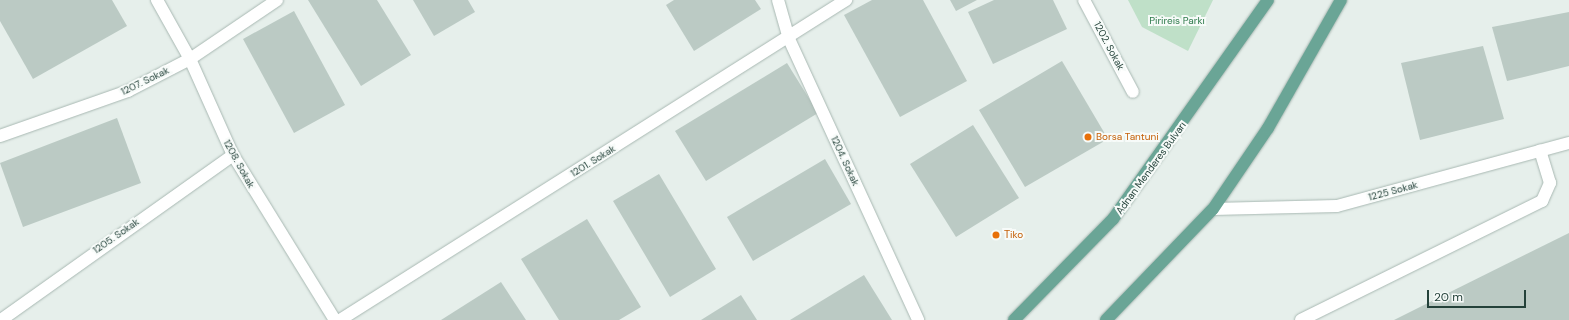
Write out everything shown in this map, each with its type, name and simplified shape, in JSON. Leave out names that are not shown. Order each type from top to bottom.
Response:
[{"type":"main road","name":"Adnan Menderes Bulvarı","points":[[1014,320],[1114,219],[1268,0]]},
{"type":"main road","points":[[1106,320],[1213,209],[1268,128],[1341,0]]},
{"type":"street","name":"1208. Sokak","points":[[157,0],[190,59],[233,155],[334,320]]},
{"type":"street","name":"1207. Sokak","points":[[0,136],[128,91],[190,59],[277,0]]},
{"type":"street","name":"1204. Sokak","points":[[778,0],[789,39],[918,320]]},
{"type":"street","name":"1201. Sokak","points":[[340,320],[789,39],[846,0]]},
{"type":"street","name":"1202. Sokak","points":[[1084,0],[1133,92]]},
{"type":"street","name":"1225 Sokak","points":[[1213,209],[1337,206],[1569,143]]},
{"type":"street","points":[[1301,320],[1542,201],[1550,183],[1540,151]]},
{"type":"street","name":"1205. Sokak","points":[[1,320],[233,155]]},
{"type":"green space","name":"Pirireis Parkı","points":[[1128,0],[1213,0],[1188,51],[1142,27]]},
{"type":"building","points":[[0,0],[112,0],[127,26],[33,79],[0,21]]},
{"type":"building","points":[[308,0],[377,0],[411,55],[361,86]]},
{"type":"building","points":[[413,0],[468,0],[475,12],[434,36]]},
{"type":"building","points":[[674,0],[755,0],[761,9],[694,51],[666,5]]},
{"type":"building","points":[[872,0],[923,0],[967,81],[900,117],[844,15]]},
{"type":"building","points":[[950,0],[977,0],[956,11]]},
{"type":"building","points":[[994,0],[1053,0],[1067,29],[993,64],[968,12]]},
{"type":"building","points":[[294,11],[345,105],[294,133],[243,39]]},
{"type":"building","points":[[1569,12],[1569,66],[1507,81],[1492,27]]},
{"type":"building","points":[[1483,46],[1504,119],[1420,140],[1401,63]]},
{"type":"building","points":[[1062,61],[1108,139],[1025,187],[979,110]]},
{"type":"building","points":[[787,63],[818,113],[706,181],[675,131]]},
{"type":"building","points":[[117,118],[141,183],[23,227],[0,163]]},
{"type":"building","points":[[973,125],[1019,198],[956,237],[910,164]]},
{"type":"building","points":[[825,159],[851,204],[753,261],[727,217]]},
{"type":"building","points":[[659,174],[716,269],[670,297],[613,201]]},
{"type":"building","points":[[587,219],[641,307],[619,320],[559,320],[521,259]]},
{"type":"building","points":[[1569,233],[1569,320],[1394,320],[1428,303]]},
{"type":"building","points":[[864,275],[892,320],[790,320]]},
{"type":"building","points":[[501,282],[526,320],[441,320]]},
{"type":"building","points":[[741,295],[757,320],[701,320]]},
{"type":"place","name":"Borsa Tantuni","points":[[1088,137]]},
{"type":"place","name":"Тiko","points":[[996,235]]}]
